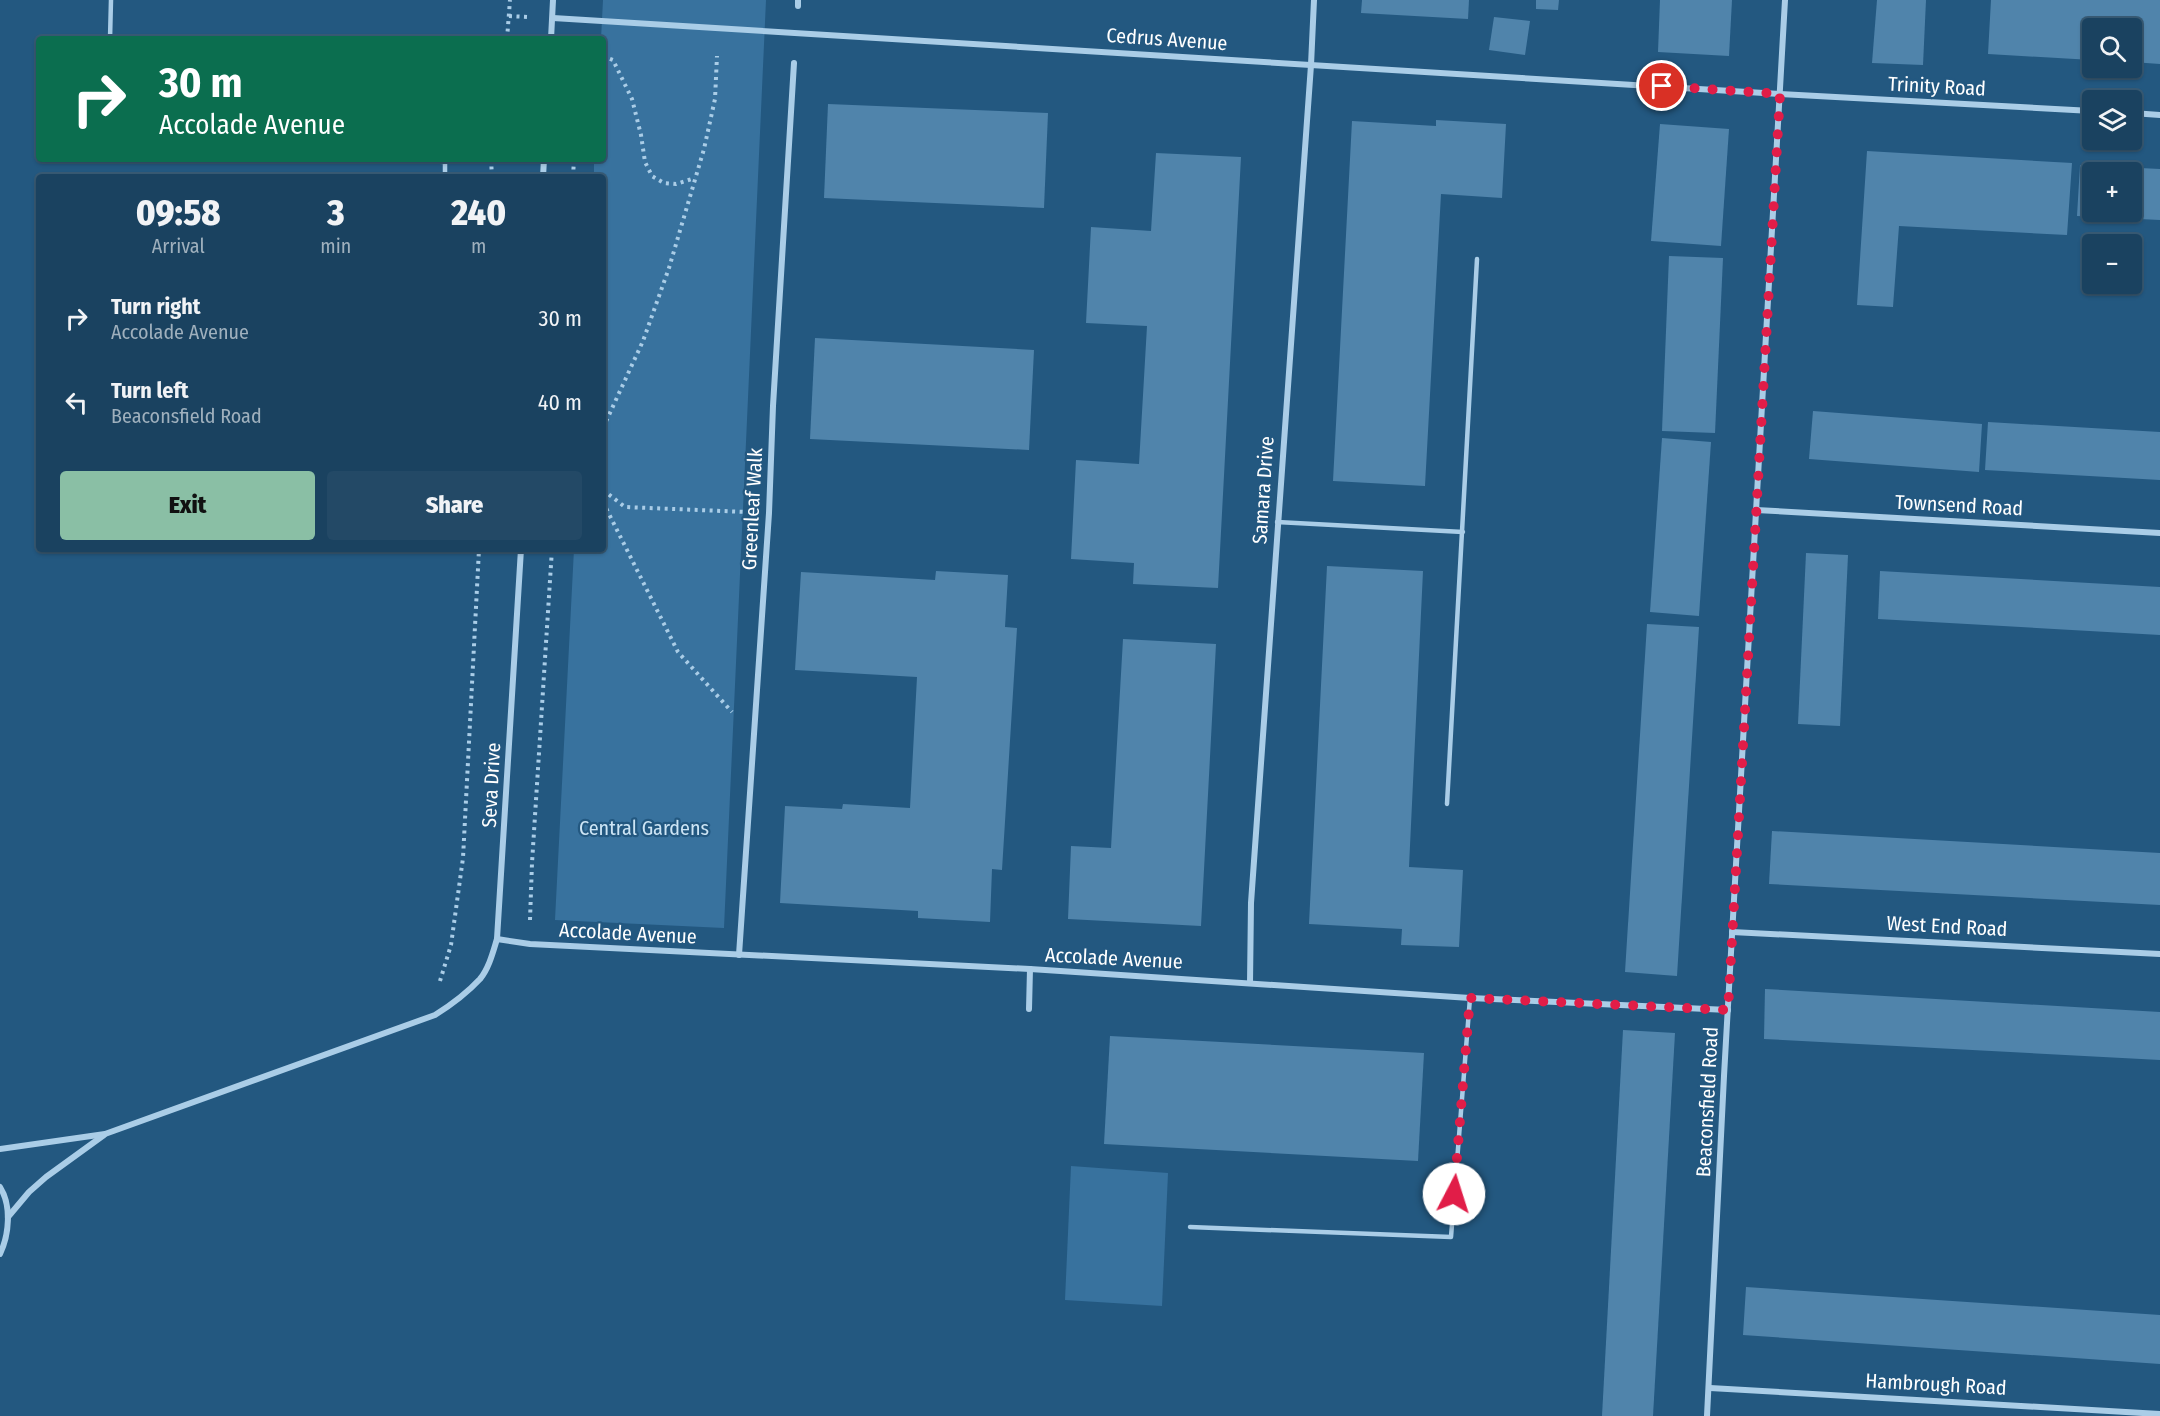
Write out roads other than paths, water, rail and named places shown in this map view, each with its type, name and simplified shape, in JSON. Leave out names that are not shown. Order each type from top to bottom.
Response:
[{"type":"street","points":[[551,36],[554,0]]},
{"type":"street","name":"Samara Drive","points":[[1250,983],[1251,903],[1314,0]]},
{"type":"street","name":"Beaconsfield Road","points":[[1707,1416],[1785,0]]},
{"type":"street","name":"Cedrus Avenue","points":[[553,18],[1780,94]]},
{"type":"street","name":"Greenleaf Walk","points":[[739,955],[769,513],[794,63]]},
{"type":"street","name":"Trinity Road","points":[[1780,94],[2082,110]]},
{"type":"street","points":[[2142,114],[2160,115]]},
{"type":"street","name":"Townsend Road","points":[[1756,510],[2160,533]]},
{"type":"street","name":"Seva Drive","points":[[0,1149],[105,1134],[435,1015],[450,1006],[480,978],[488,965],[497,939],[521,552]]},
{"type":"street","name":"West End Road","points":[[1732,932],[2160,954]]},
{"type":"street","name":"Accolade Avenue","points":[[497,939],[530,944],[1030,969],[1470,998],[1728,1010]]},
{"type":"street","points":[[1029,1009],[1030,969]]},
{"type":"street","name":"Seva Drive","points":[[8,1217],[29,1192],[46,1177],[105,1134]]},
{"type":"street","points":[[0,1187],[3,1191],[8,1217],[5,1243],[0,1254]]},
{"type":"street","name":"Hambrough Road","points":[[1710,1388],[2160,1413]]},
{"type":"lane","points":[[110,36],[111,0]]},
{"type":"lane","points":[[1447,804],[1477,259]]},
{"type":"lane","points":[[1277,522],[1463,532]]},
{"type":"lane","points":[[1190,1227],[1450,1238],[1470,998]]},
{"type":"park label","name":"Central Gardens","points":[[644,828]]}]
